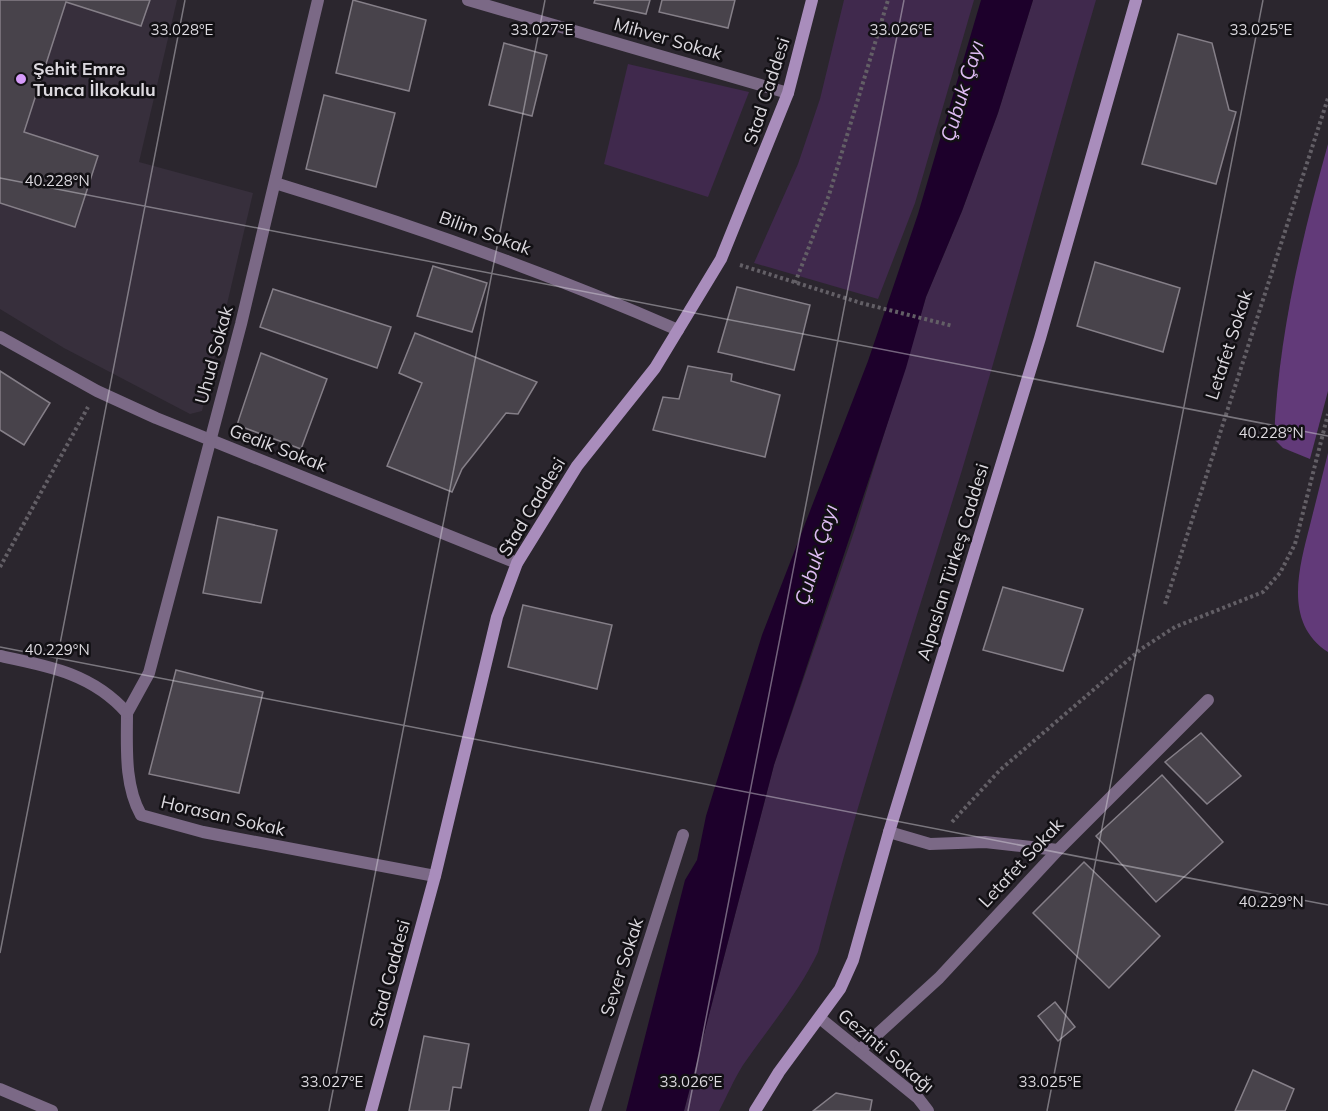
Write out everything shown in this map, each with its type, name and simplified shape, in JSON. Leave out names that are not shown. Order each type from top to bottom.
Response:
[{"type":"main road","name":"Stad Caddesi","points":[[371,1111],[435,876],[497,617],[517,563],[577,466],[655,368],[722,259],[788,93],[812,0]]},
{"type":"main road","name":"Alpaslan Türkeş Caddesi","points":[[755,1111],[779,1072],[821,1019],[840,989],[853,960],[889,832],[1036,348],[1136,0]]},
{"type":"street","name":"Uhud Sokak","points":[[127,712],[149,673],[275,183],[318,0]]},
{"type":"street","name":"Mihver Sokak","points":[[468,0],[788,93]]},
{"type":"street","name":"Bilim Sokak","points":[[275,183],[385,217],[527,267],[678,330]]},
{"type":"street","name":"Gedik Sokak","points":[[0,337],[97,391],[210,440],[517,563]]},
{"type":"street","points":[[0,656],[38,663],[88,681],[110,693],[127,712]]},
{"type":"street","name":"Letafet Sokak","points":[[860,1050],[939,978],[1058,850],[1208,700]]},
{"type":"street","name":"Horasan Sokak","points":[[127,712],[127,756],[134,803],[141,815],[203,832],[435,876]]},
{"type":"street","points":[[889,832],[930,844],[985,842],[1058,850]]},
{"type":"street","name":"Sever Sokak","points":[[595,1111],[683,835]]},
{"type":"street","name":"Gezinti Sokağı","points":[[821,1019],[918,1098],[928,1111]]},
{"type":"street","points":[[0,1089],[52,1111]]},
{"type":"path","points":[[795,283],[829,195],[888,0]]},
{"type":"path","name":"Letafet Sokak","points":[[1165,604],[1328,98]]},
{"type":"path","points":[[722,259],[861,303],[953,326]]},
{"type":"path","points":[[0,567],[97,391]]},
{"type":"path","points":[[930,844],[1000,770],[1141,649],[1174,627],[1263,592],[1280,573],[1295,544],[1328,414]]},
{"type":"shaded area","points":[[0,0],[177,0],[139,162],[253,193],[202,411],[190,414],[64,348],[0,309]]},
{"type":"shaded area","points":[[844,0],[974,0],[915,203],[878,299],[754,263],[798,164],[820,99]]},
{"type":"shaded area","points":[[1033,0],[1096,0],[962,470],[869,770],[818,952],[792,996],[743,1065],[719,1111],[684,1111],[774,765],[855,529],[926,297],[962,211],[998,113]]},
{"type":"shaded area","points":[[628,64],[749,92],[708,197],[604,164]]},
{"type":"shaded area","points":[[1328,144],[1328,391],[1310,459],[1283,448],[1274,439],[1276,401],[1292,290]]},
{"type":"shaded area","points":[[1328,453],[1328,652],[1314,640],[1305,626],[1298,594],[1302,559]]},
{"type":"water","name":"Çubuk Çayı","points":[[981,0],[1033,0],[998,113],[962,211],[926,297],[906,368],[774,765],[684,1111],[626,1111],[685,880],[697,860],[706,816],[762,635],[868,361],[918,214]]},
{"type":"building","name":"Şehit Emre Tunca İlkokulu","points":[[0,0],[150,0],[141,26],[66,2],[24,132],[98,156],[75,227],[0,203]]},
{"type":"building","points":[[353,0],[426,20],[409,91],[336,73]]},
{"type":"building","points":[[595,0],[650,0],[646,14],[594,3]]},
{"type":"building","points":[[662,0],[735,0],[728,28],[659,12]]},
{"type":"building","points":[[1178,34],[1212,43],[1229,110],[1236,112],[1216,184],[1142,164]]},
{"type":"building","points":[[504,43],[547,55],[532,116],[489,105]]},
{"type":"building","points":[[324,95],[395,113],[376,187],[306,169]]},
{"type":"building","points":[[1095,262],[1180,288],[1163,352],[1077,326]]},
{"type":"building","points":[[433,266],[487,283],[472,332],[417,316]]},
{"type":"building","points":[[737,287],[810,305],[794,370],[718,352]]},
{"type":"building","points":[[273,289],[391,327],[377,368],[260,327]]},
{"type":"building","points":[[415,333],[537,382],[518,414],[506,413],[462,469],[452,492],[387,466],[422,383],[399,373]]},
{"type":"building","points":[[261,353],[327,379],[301,449],[237,425]]},
{"type":"building","points":[[688,366],[732,374],[731,381],[780,395],[765,457],[653,430],[663,397],[679,399]]},
{"type":"building","points":[[0,371],[50,403],[24,445],[0,430]]},
{"type":"building","points":[[218,517],[277,530],[261,603],[203,593]]},
{"type":"building","points":[[1003,587],[1083,609],[1063,671],[983,650]]},
{"type":"building","points":[[523,605],[612,625],[597,689],[508,667]]},
{"type":"building","points":[[176,670],[263,692],[239,793],[149,774]]},
{"type":"building","points":[[1201,733],[1241,776],[1207,804],[1165,762]]},
{"type":"building","points":[[1162,775],[1223,842],[1156,902],[1096,836]]},
{"type":"building","points":[[1084,862],[1160,936],[1109,988],[1033,913]]},
{"type":"building","points":[[1055,1002],[1075,1027],[1058,1041],[1038,1016]]},
{"type":"building","points":[[424,1036],[469,1044],[461,1088],[453,1087],[449,1111],[409,1111]]},
{"type":"building","points":[[1253,1070],[1294,1089],[1285,1111],[1235,1111]]},
{"type":"building","points":[[836,1093],[872,1100],[870,1111],[813,1111]]},
{"type":"place","name":"Şehit Emre Tunca İlkokulu","points":[[21,79]]}]
